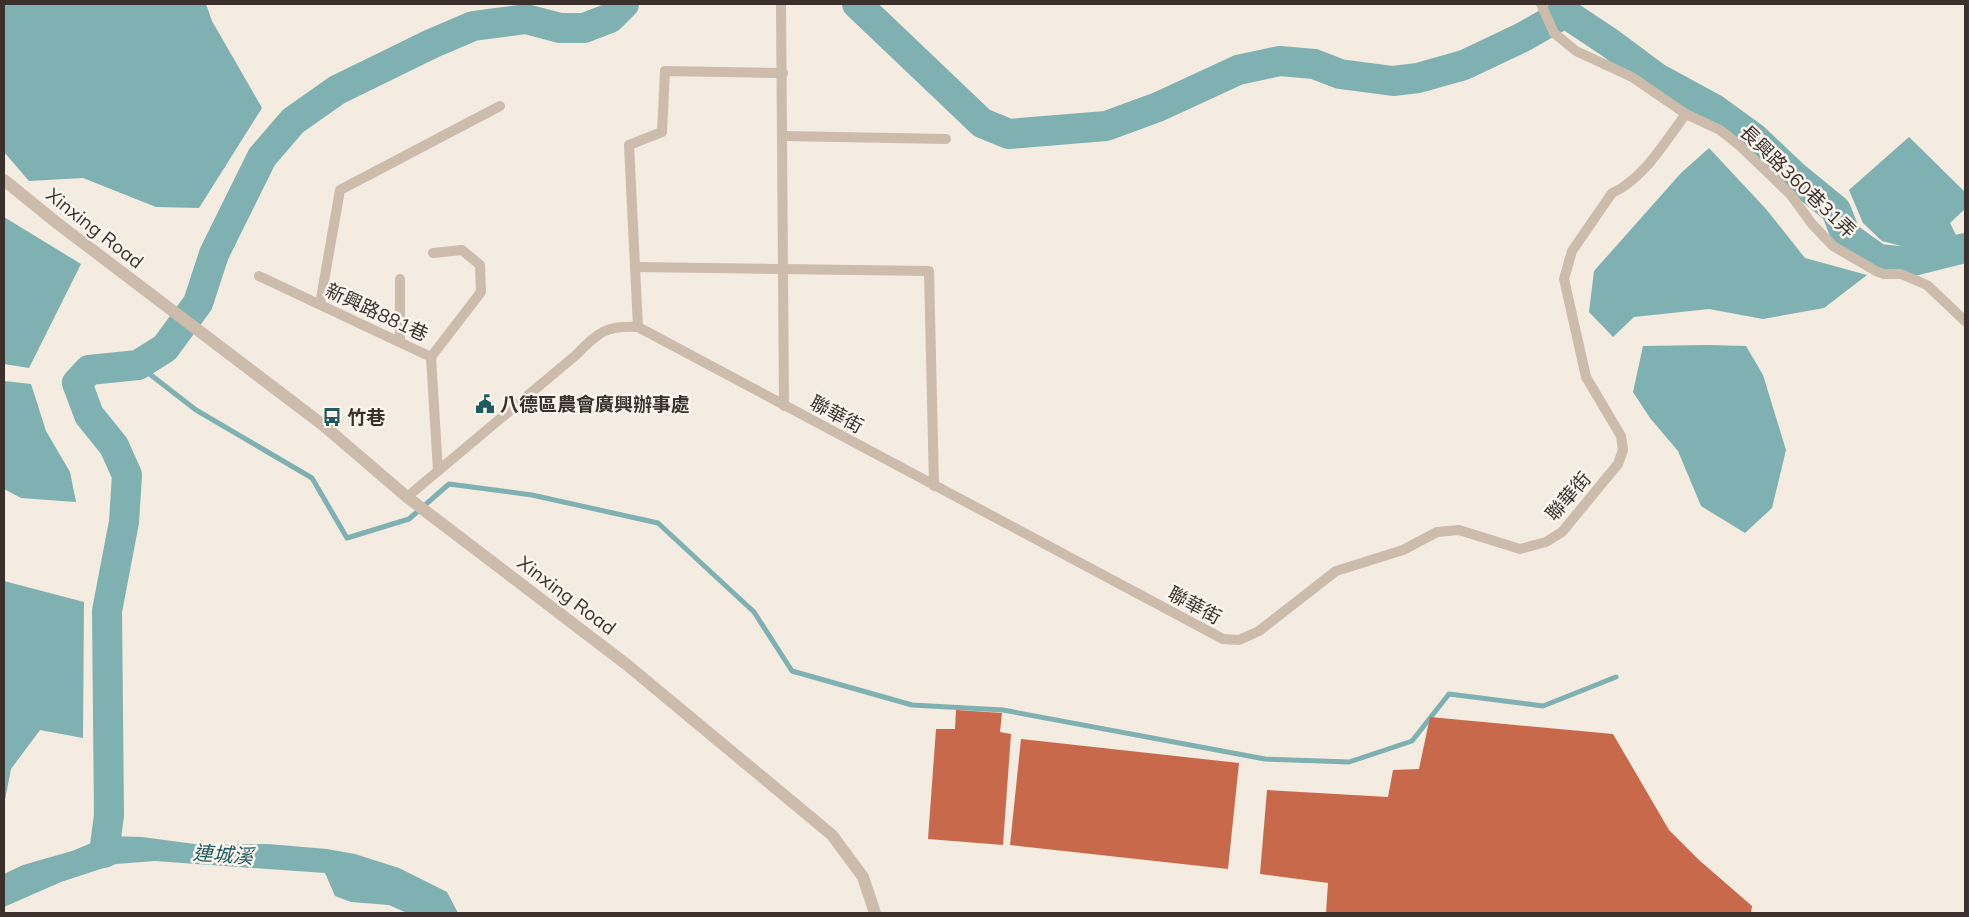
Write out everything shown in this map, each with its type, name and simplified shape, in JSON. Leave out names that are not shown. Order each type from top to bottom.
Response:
[{"type":"street","name":"Xinxing Road","points":[[4,180],[323,425],[410,499],[626,664],[832,835],[863,877],[875,913]]},
{"type":"lane","points":[[781,4],[784,406]]},
{"type":"lane","name":"長興路360巷31弄","points":[[1541,4],[1554,33],[1576,51],[1632,77],[1686,114],[1720,130],[1739,145],[1791,195],[1812,224],[1833,246],[1876,271],[1884,274],[1901,274],[1927,285],[1965,321]]},
{"type":"lane","points":[[410,499],[438,471],[576,355],[597,334],[621,326],[638,327],[629,145],[662,132],[665,71],[783,73]]},
{"type":"lane","points":[[320,304],[340,190],[500,106]]},
{"type":"lane","name":"聯華街","points":[[638,327],[1223,639],[1239,640],[1259,632],[1336,570],[1404,550],[1437,532],[1459,530],[1520,549],[1546,542],[1562,532],[1618,464],[1623,450],[1621,436],[1586,377],[1564,279],[1572,252],[1612,193],[1621,190],[1638,176],[1686,114]]},
{"type":"lane","points":[[783,136],[946,139]]},
{"type":"lane","points":[[431,358],[481,292],[480,265],[462,250],[433,253]]},
{"type":"lane","points":[[635,267],[929,271],[934,486]]},
{"type":"lane","name":"新興路881巷","points":[[259,276],[431,358],[438,471]]},
{"type":"lane","points":[[400,279],[400,342]]},
{"type":"water","points":[[4,4],[206,4],[212,21],[262,108],[199,208],[156,207],[83,178],[29,181],[4,152]]},
{"type":"water","points":[[1909,137],[1965,192],[1965,209],[1950,223],[1956,235],[1909,248],[1882,241],[1863,223],[1849,190]]},
{"type":"water","points":[[1709,148],[1766,209],[1805,258],[1867,275],[1824,308],[1763,319],[1709,309],[1634,317],[1613,337],[1589,312],[1594,271],[1681,173]]},
{"type":"water","points":[[4,217],[81,264],[29,368],[4,364]]},
{"type":"water","points":[[1643,346],[1746,346],[1763,375],[1786,450],[1772,508],[1745,533],[1701,506],[1678,451],[1650,418],[1633,392]]},
{"type":"water","points":[[4,381],[31,384],[46,431],[70,472],[76,502],[21,498],[4,489]]},
{"type":"water","points":[[4,581],[84,602],[83,738],[40,730],[11,769],[4,805]]},
{"type":"water","name":"連城溪","points":[[108,836],[142,837],[202,845],[268,844],[327,849],[355,854],[399,868],[447,892],[458,913],[407,913],[389,905],[351,902],[335,896],[325,873],[155,861],[116,864],[61,882],[4,907],[4,874],[23,865],[72,851]]},
{"type":"building","points":[[956,710],[1002,713],[1000,732],[1011,734],[1003,845],[928,839],[936,729],[955,729]]},
{"type":"building","points":[[1430,717],[1613,734],[1669,830],[1699,860],[1752,906],[1751,913],[1326,913],[1328,883],[1260,874],[1267,790],[1388,797],[1393,770],[1419,769]]},
{"type":"building","points":[[1021,739],[1239,763],[1228,869],[1010,845]]},
{"type":"waterway","points":[[104,853],[109,815],[107,611],[124,522],[127,475],[114,446],[89,415],[77,383],[89,370],[138,365],[165,348],[198,303],[214,254],[262,157],[293,121],[337,90],[431,44],[473,26],[526,19],[560,28],[584,28],[610,18],[624,4]]},
{"type":"waterway","points":[[857,4],[982,123],[1009,134],[1106,126],[1158,107],[1238,70],[1280,61],[1314,64],[1340,74],[1393,81],[1418,78],[1464,65],[1523,37],[1565,13],[1657,78],[1714,109],[1754,138],[1792,174],[1836,210],[1846,236],[1878,259],[1909,262],[1965,248]]},
{"type":"waterway","points":[[138,365],[196,410],[312,478],[347,538],[409,519],[449,484],[532,495],[658,523],[754,612],[792,671],[912,705],[1003,710],[1265,759],[1349,762],[1412,741],[1449,694],[1543,706],[1616,677]]},
{"type":"place","name":"八德區農會廣興辦事處","points":[[485,404]]},
{"type":"place","name":"竹巷","points":[[332,417]]}]
